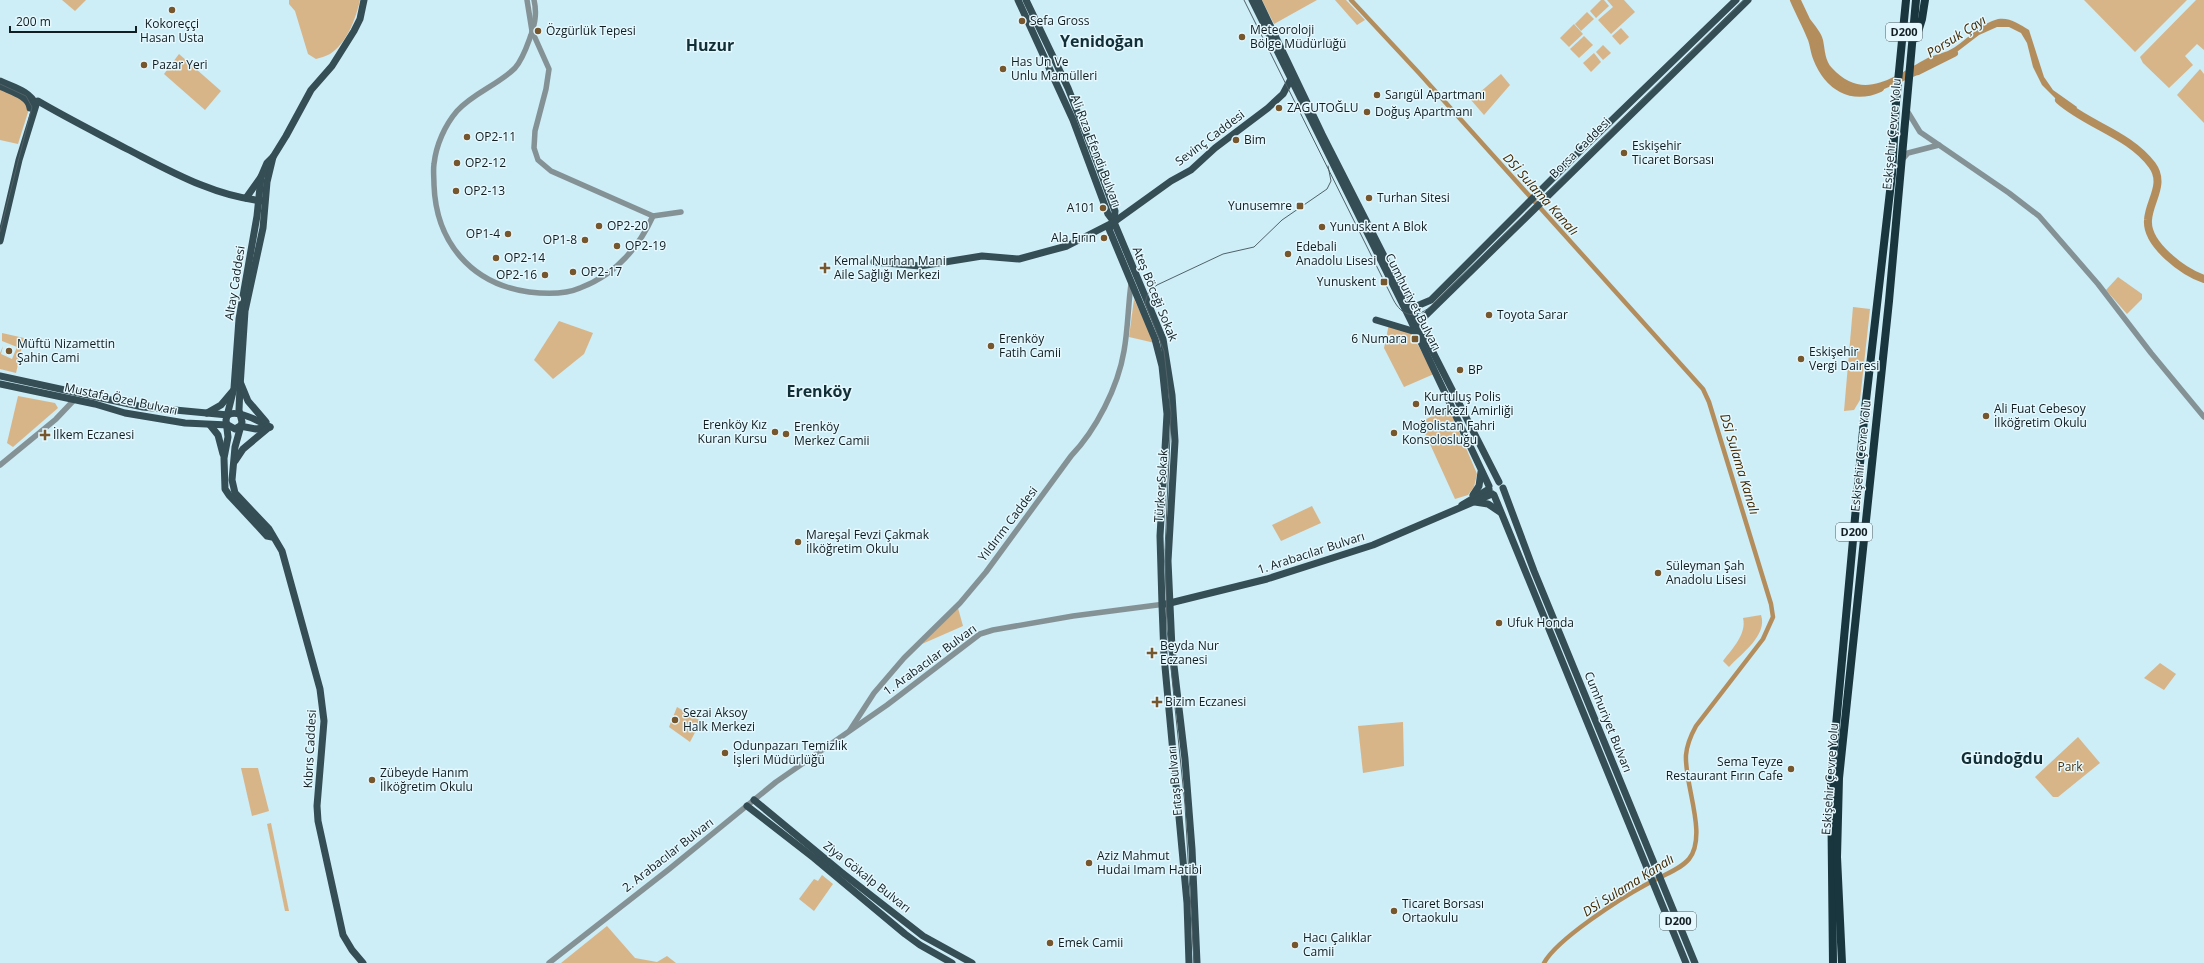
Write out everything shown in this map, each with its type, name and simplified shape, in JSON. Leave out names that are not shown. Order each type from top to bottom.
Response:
[{"type":"highway","points":[[1901,0],[1901,64]]},
{"type":"highway","name":"Eskişehir Çevre Yolu","points":[[1833,963],[1830,780],[1864,418],[1892,174],[1896,102],[1901,64],[1906,0]]},
{"type":"highway","name":"Eskişehir Çevre Yolu","points":[[1843,960],[1837,857],[1839,778],[1889,301],[1916,0]]},
{"type":"highway","points":[[1911,56],[1922,19],[1924,0]]},
{"type":"highway","points":[[1829,963],[1832,950]]},
{"type":"main road","name":"Altay Caddesi","points":[[240,414],[240,381],[245,311],[263,200],[262,177],[267,163],[273,157],[311,90],[332,66],[354,31],[360,19],[364,0]]},
{"type":"main road","name":"Ali Rıza Efendi Bulvarı","points":[[1018,0],[1063,96],[1108,214],[1114,222]]},
{"type":"main road","name":"Ali Rıza Efendi Bulvarı","points":[[1026,0],[1080,116],[1115,211],[1114,222]]},
{"type":"main road","name":"Cumhuriyet Bulvarı","points":[[1252,0],[1291,82],[1410,318],[1502,514],[1684,960]]},
{"type":"main road","name":"Cumhuriyet Bulvarı","points":[[1258,0],[1322,134],[1501,485],[1695,963]]},
{"type":"main road","name":"Borsa Caddesi","points":[[1412,308],[1431,300],[1537,194],[1736,0]]},
{"type":"main road","name":"Borsa Caddesi","points":[[1419,322],[1748,0]]},
{"type":"main road","points":[[1291,82],[1292,69]]},
{"type":"main road","points":[[0,81],[25,92],[33,98],[18,149],[0,224]]},
{"type":"main road","name":"Sevinç Caddesi","points":[[874,262],[920,266],[982,256],[1019,259],[1067,246],[1114,222],[1171,181],[1191,170],[1215,148],[1268,108],[1283,94],[1291,82]]},
{"type":"main road","points":[[0,86],[36,105],[19,160],[0,241]]},
{"type":"main road","points":[[32,103],[38,101],[170,171],[206,186],[246,198],[263,200]]},
{"type":"main road","name":"Altay Caddesi","points":[[228,415],[234,388],[239,319],[273,157]]},
{"type":"main road","points":[[246,198],[262,177]]},
{"type":"main road","name":"Ateş Böceği Sokak","points":[[1114,222],[1163,339],[1170,376]]},
{"type":"main road","points":[[1114,222],[1109,229],[1124,270]]},
{"type":"main road","points":[[1130,262],[1131,284]]},
{"type":"main road","name":"Ateş Böceği Sokak","points":[[1124,270],[1158,348],[1167,414]]},
{"type":"main road","points":[[1410,318],[1419,322]]},
{"type":"main road","points":[[1376,320],[1399,325],[1416,332]]},
{"type":"main road","name":"Mustafa Özel Bulvarı","points":[[0,376],[143,407],[228,415],[232,413],[240,414],[255,419],[270,427]]},
{"type":"main road","name":"Türker Sokak","points":[[1166,602],[1169,522],[1175,441],[1170,376]]},
{"type":"main road","points":[[233,463],[242,449],[270,427],[248,400],[240,381]]},
{"type":"main road","name":"Mustafa Özel Bulvarı","points":[[0,384],[75,400],[125,413],[210,426],[228,425],[232,428],[240,426],[256,429],[270,427]]},
{"type":"main road","points":[[205,413],[221,405],[234,388]]},
{"type":"main road","points":[[240,414],[242,422],[240,426]]},
{"type":"main road","name":"Türker Sokak","points":[[1166,602],[1160,536],[1167,414]]},
{"type":"main road","points":[[228,415],[226,420],[228,425]]},
{"type":"main road","name":"Kıbrıs Caddesi","points":[[228,425],[224,458],[225,489],[228,495],[267,536],[272,537]]},
{"type":"main road","points":[[210,426],[218,435],[224,458]]},
{"type":"main road","name":"Kıbrıs Caddesi","points":[[240,426],[233,463],[232,480],[235,493],[269,529],[272,537],[282,551],[320,689],[324,721],[317,806],[318,822],[343,935],[352,950],[363,963]]},
{"type":"main road","points":[[1481,468],[1479,486],[1473,500],[1488,504],[1502,514]]},
{"type":"main road","points":[[1492,482],[1501,485],[1500,494],[1491,491],[1492,482]]},
{"type":"main road","name":"1. Arabacılar Bulvarı","points":[[1166,602],[1267,579],[1372,545],[1491,491]]},
{"type":"main road","name":"Ertaş Bulvarı","points":[[1166,602],[1164,656],[1188,902],[1189,963]]},
{"type":"main road","name":"Ertaş Bulvarı","points":[[1166,602],[1184,759],[1192,849],[1198,963]]},
{"type":"main road","points":[[1568,674],[1576,672]]},
{"type":"main road","name":"Ziya Gökalp Bulvarı","points":[[754,800],[841,872],[924,936],[972,963]]},
{"type":"main road","name":"Ziya Gökalp Bulvarı","points":[[747,806],[814,858],[905,934],[920,945],[952,963]]},
{"type":"main road","points":[[1684,960],[1691,954]]},
{"type":"street","points":[[527,0],[532,31],[549,69],[546,89],[534,131],[534,148],[538,160],[551,171],[653,216],[681,212]]},
{"type":"street","points":[[534,0],[536,9],[535,23],[527,47],[514,68],[468,101],[457,111],[444,130],[434,164],[435,199],[439,222],[446,239],[461,259],[486,278],[516,290],[546,294],[579,289],[606,275],[629,255],[644,237],[653,216]]},
{"type":"street","points":[[1906,106],[1920,132],[2022,202],[2043,220],[2098,284],[2151,353],[2204,417]]},
{"type":"street","points":[[1901,162],[1908,153],[1939,145]]},
{"type":"street","points":[[1124,270],[1130,294]]},
{"type":"street","name":"Yıldırım Caddesi","points":[[846,735],[879,687],[904,658],[960,603],[986,572],[1071,456],[1084,442],[1111,394],[1124,352],[1131,284]]},
{"type":"street","points":[[0,465],[56,419],[75,400]]},
{"type":"street","name":"1. Arabacılar Bulvarı","points":[[801,765],[846,735],[980,634],[993,630],[1073,616],[1166,602]]},
{"type":"street","name":"2. Arabacılar Bulvarı","points":[[549,963],[754,800],[801,765]]},
{"type":"green space","points":[[62,0],[86,0],[75,11]]},
{"type":"green space","points":[[289,0],[360,0],[350,30],[346,37],[330,54],[316,59],[308,54],[295,11],[289,4]]},
{"type":"green space","points":[[1262,0],[1317,0],[1274,24]]},
{"type":"green space","points":[[1335,0],[1346,0],[1365,20],[1357,25]]},
{"type":"green space","points":[[1601,0],[1604,0],[1609,6],[1596,18],[1590,11]]},
{"type":"green space","points":[[1607,0],[1624,0],[1635,12],[1611,34],[1598,20],[1613,7]]},
{"type":"green space","points":[[2084,0],[2187,0],[2135,52]]},
{"type":"green space","points":[[2196,0],[2204,0],[2204,50],[2197,44],[2185,56],[2193,65],[2169,88],[2143,63],[2140,57]]},
{"type":"green space","points":[[1587,12],[1594,19],[1581,31],[1575,24]]},
{"type":"green space","points":[[1574,24],[1583,34],[1569,47],[1560,38]]},
{"type":"green space","points":[[1621,28],[1629,37],[1620,45],[1612,36]]},
{"type":"green space","points":[[1584,36],[1593,45],[1579,58],[1570,49]]},
{"type":"green space","points":[[1603,45],[1611,53],[1603,60],[1596,52]]},
{"type":"green space","points":[[1594,53],[1601,62],[1591,72],[1583,63]]},
{"type":"green space","points":[[179,54],[221,91],[205,110],[164,74]]},
{"type":"green space","points":[[2200,69],[2204,74],[2204,123],[2177,95]]},
{"type":"green space","points":[[1501,74],[1510,85],[1484,115],[1471,100]]},
{"type":"green space","points":[[0,88],[22,99],[29,109],[18,144],[0,140]]},
{"type":"green space","points":[[2118,277],[2142,294],[2142,299],[2127,314],[2106,290]]},
{"type":"green space","points":[[1134,299],[1155,343],[1129,337]]},
{"type":"green space","points":[[1853,307],[1870,309],[1860,400],[1854,410],[1844,411]]},
{"type":"green space","points":[[559,321],[593,333],[584,354],[553,379],[534,360]]},
{"type":"green space","points":[[1389,324],[1409,329],[1434,374],[1404,387],[1384,348]]},
{"type":"green space","points":[[2,333],[24,338],[16,373],[0,369],[0,353],[3,346],[1,354],[12,359],[17,347],[2,341]]},
{"type":"green space","points":[[18,396],[55,403],[58,408],[13,447],[7,443]]},
{"type":"green space","points":[[1449,408],[1477,474],[1474,487],[1468,495],[1455,499],[1420,422]]},
{"type":"green space","points":[[1312,506],[1321,523],[1281,541],[1272,525]]},
{"type":"green space","points":[[958,608],[963,626],[922,644]]},
{"type":"green space","points":[[1761,615],[1761,630],[1757,637],[1729,667],[1723,661],[1741,635],[1744,624],[1743,618]]},
{"type":"green space","points":[[2160,663],[2176,674],[2164,690],[2144,678]]},
{"type":"green space","points":[[677,707],[701,721],[690,742],[669,727]]},
{"type":"green space","points":[[1403,722],[1404,766],[1363,773],[1358,726]]},
{"type":"green space","name":"Park","points":[[2078,737],[2100,763],[2058,797],[2053,797],[2035,777]]},
{"type":"green space","points":[[241,768],[258,768],[269,811],[252,816]]},
{"type":"green space","points":[[271,823],[289,911],[285,911],[267,824]]},
{"type":"green space","points":[[822,875],[833,884],[814,911],[799,899],[814,879],[818,881]]},
{"type":"green space","points":[[607,926],[635,958],[657,962],[667,956],[676,963],[561,963]]},
{"type":"shaded area","points":[[1793,0],[1801,0],[1810,19],[1822,37],[1827,59],[1832,68],[1844,78],[1855,83],[1867,85],[1889,79],[1928,58],[1951,49],[1981,27],[1992,21],[2006,19],[2018,23],[2029,30],[2044,77],[2053,90],[2077,107],[2075,111],[2060,103],[2042,85],[2033,67],[2027,43],[2021,33],[2009,27],[1997,27],[1979,35],[1949,58],[1935,62],[1920,74],[1877,92],[1862,93],[1844,88],[1834,83],[1815,55],[1814,36],[1804,23]]},
{"type":"waterway","name":"DSİ Sulama Kanalı","points":[[1351,0],[1419,73],[1703,389],[1709,402],[1771,604],[1773,617],[1763,639],[1696,726],[1688,743],[1686,767],[1696,823],[1694,849],[1689,859],[1680,867],[1636,890],[1575,931],[1551,953],[1544,963]]},
{"type":"waterway","name":"Porsuk Çayı","points":[[1794,0],[1812,39],[1816,55],[1827,76],[1834,83],[1850,92],[1869,92],[1880,88]]},
{"type":"waterway","name":"Porsuk Çayı","points":[[1918,71],[1954,53]]},
{"type":"waterway","name":"Porsuk Çayı","points":[[2059,100],[2070,109],[2132,145],[2143,154],[2152,165],[2156,172],[2157,179],[2156,192],[2148,220],[2149,229],[2153,239],[2177,264],[2204,279]]},
{"type":"tram line","points":[[1244,0],[1393,299],[1400,310],[1409,314],[1419,313],[1430,307],[1744,0]]},
{"type":"tram line","points":[[0,84],[26,96],[32,107],[0,232]]},
{"type":"tram line","points":[[1194,963],[1185,805],[1167,629],[1165,550],[1171,413],[1164,351],[1145,303],[1148,293],[1157,285],[1223,254],[1254,247],[1282,220],[1327,189],[1331,181],[1328,166]]},
{"type":"place","name":"Kokoreççi Hasan Usta","points":[[172,10]]},
{"type":"place","name":"Sefa Gross","points":[[1022,21]]},
{"type":"place","name":"Özgürlük Tepesi","points":[[538,31]]},
{"type":"place","name":"Meteoroloji Bölge Müdürlüğü","points":[[1242,37]]},
{"type":"place","name":"Pazar Yeri","points":[[144,65]]},
{"type":"place","name":"Has Un Ve Unlu Mamülleri","points":[[1003,69]]},
{"type":"place","name":"Sarıgül Apartmanı","points":[[1377,95]]},
{"type":"place","name":"ZAGUTOĞLU","points":[[1279,108]]},
{"type":"place","name":"Doğuş Apartmanı","points":[[1367,112]]},
{"type":"place","name":"OP2-11","points":[[467,137]]},
{"type":"place","name":"Bim","points":[[1236,140]]},
{"type":"place","name":"Eskişehir Ticaret Borsası","points":[[1624,153]]},
{"type":"place","name":"OP2-12","points":[[457,163]]},
{"type":"place","name":"OP2-13","points":[[456,191]]},
{"type":"place","name":"Turhan Sitesi","points":[[1369,198]]},
{"type":"place","name":"Yunusemre","points":[[1300,206]]},
{"type":"place","name":"A101","points":[[1103,208]]},
{"type":"place","name":"OP2-20","points":[[599,226]]},
{"type":"place","name":"Yunuskent A Blok","points":[[1322,227]]},
{"type":"place","name":"OP1-4","points":[[508,234]]},
{"type":"place","name":"Ala Fırın","points":[[1104,238]]},
{"type":"place","name":"OP1-8","points":[[585,240]]},
{"type":"place","name":"OP2-19","points":[[617,246]]},
{"type":"place","name":"Edebali Anadolu Lisesi","points":[[1288,254]]},
{"type":"place","name":"OP2-14","points":[[496,258]]},
{"type":"place","name":"Kemal Nurhan Mani Aile Sağlığı Merkezi","points":[[825,268]]},
{"type":"place","name":"OP2-17","points":[[573,272]]},
{"type":"place","name":"OP2-16","points":[[545,275]]},
{"type":"place","name":"Yunuskent","points":[[1384,282]]},
{"type":"place","name":"Toyota Sarar","points":[[1489,315]]},
{"type":"place","name":"6 Numara","points":[[1415,339]]},
{"type":"place","name":"Erenköy Fatih Camii","points":[[991,346]]},
{"type":"place","name":"Müftü Nizamettin Şahin Cami","points":[[9,351]]},
{"type":"place","name":"Eskişehir Vergi Dairesi","points":[[1801,359]]},
{"type":"place","name":"BP","points":[[1460,370]]},
{"type":"place","name":"Kurtuluş Polis Merkezi Amirliği","points":[[1416,404]]},
{"type":"place","name":"Ali Fuat Cebesoy İlköğretim Okulu","points":[[1986,416]]},
{"type":"place","name":"Erenköy Kız Kuran Kursu","points":[[775,432]]},
{"type":"place","name":"Moğolistan Fahri Konsolosluğu","points":[[1394,433]]},
{"type":"place","name":"Erenköy Merkez Camii","points":[[786,434]]},
{"type":"place","name":"İlkem Eczanesi","points":[[45,435]]},
{"type":"place","name":"Mareşal Fevzi Çakmak İlköğretim Okulu","points":[[798,542]]},
{"type":"place","name":"Süleyman Şah Anadolu Lisesi","points":[[1658,573]]},
{"type":"place","name":"Ufuk Honda","points":[[1499,623]]},
{"type":"place","name":"Beyda Nur Eczanesi","points":[[1152,653]]},
{"type":"place","name":"Bizim Eczanesi","points":[[1157,702]]},
{"type":"place","name":"Sezai Aksoy Halk Merkezi","points":[[675,720]]},
{"type":"place","name":"Odunpazarı Temizlik İşleri Müdürlüğü","points":[[725,753]]},
{"type":"place","name":"Sema Teyze Restaurant Fırın Cafe","points":[[1791,769]]},
{"type":"place","name":"Zübeyde Hanım İlköğretim Okulu","points":[[372,780]]},
{"type":"place","name":"Aziz Mahmut Hudai Imam Hatibi","points":[[1089,863]]},
{"type":"place","name":"Ticaret Borsası Ortaokulu","points":[[1394,911]]},
{"type":"place","name":"Emek Camii","points":[[1050,943]]},
{"type":"place","name":"Hacı Çalıklar Camii","points":[[1295,945]]},
{"type":"district","name":"Yenidoğan","points":[[1102,41]]},
{"type":"district","name":"Huzur","points":[[710,45]]},
{"type":"district","name":"Erenköy","points":[[819,391]]},
{"type":"district","name":"Gündoğdu","points":[[2002,758]]}]
